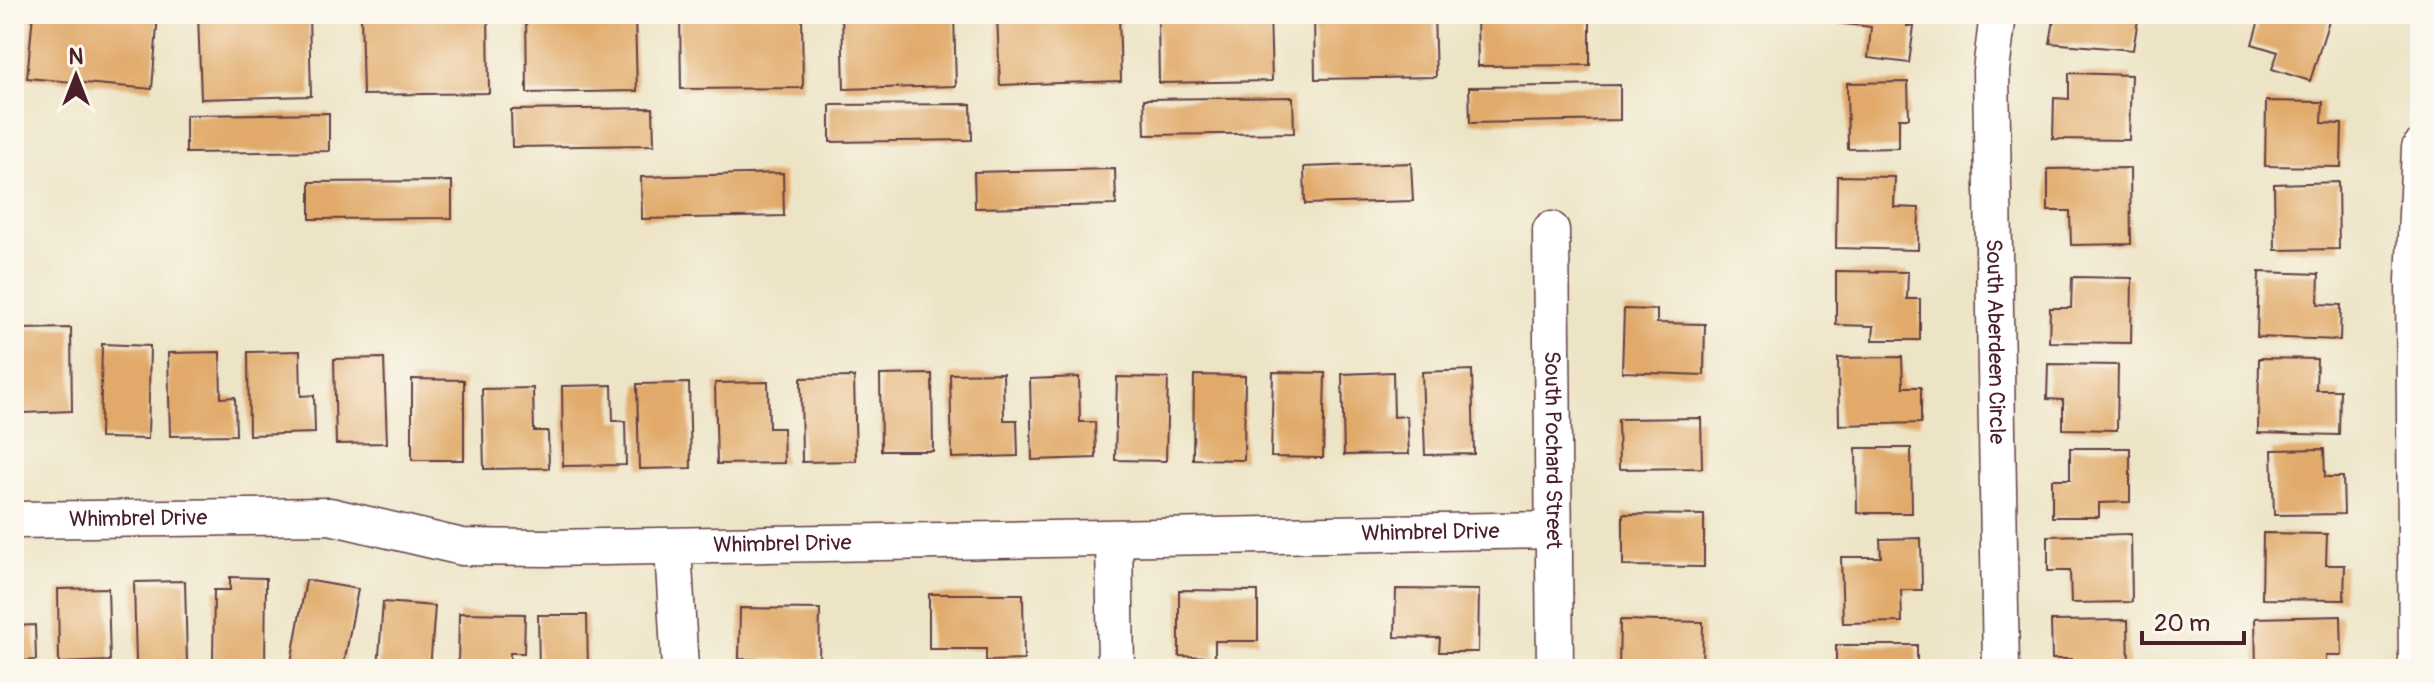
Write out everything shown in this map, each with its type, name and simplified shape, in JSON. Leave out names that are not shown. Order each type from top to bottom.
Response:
[{"type":"street","name":"South Aberdeen Circle","points":[[1998,14],[1991,71],[2001,669]]},
{"type":"street","points":[[2417,669],[2414,280],[2420,148]]},
{"type":"street","name":"South Pochard Street","points":[[1551,230],[1555,669]]},
{"type":"street","name":"Whimbrel Drive","points":[[14,520],[330,516],[462,547],[673,548],[1553,530]]},
{"type":"street","points":[[1114,540],[1116,669]]},
{"type":"street","points":[[673,548],[680,669]]},
{"type":"building","points":[[33,14],[158,14],[152,89],[27,78]]},
{"type":"building","points":[[198,14],[309,14],[311,96],[201,99]]},
{"type":"building","points":[[361,14],[488,14],[489,93],[363,95]]},
{"type":"building","points":[[526,14],[635,14],[637,91],[527,93]]},
{"type":"building","points":[[680,14],[802,14],[803,88],[681,89]]},
{"type":"building","points":[[842,14],[954,14],[956,86],[844,89]]},
{"type":"building","points":[[997,14],[1119,14],[1121,81],[1000,85]]},
{"type":"building","points":[[1158,14],[1270,14],[1272,81],[1159,83]]},
{"type":"building","points":[[1314,14],[1434,14],[1436,77],[1315,79]]},
{"type":"building","points":[[1477,14],[1590,14],[1590,65],[1478,66]]},
{"type":"building","points":[[1838,14],[1909,14],[1907,26],[1914,26],[1909,63],[1868,58],[1871,27],[1837,23]]},
{"type":"building","points":[[2055,14],[2139,14],[2133,50],[2050,43]]},
{"type":"building","points":[[2261,14],[2331,14],[2310,81],[2272,69],[2278,52],[2252,44]]},
{"type":"building","points":[[2069,73],[2131,75],[2129,140],[2053,139],[2054,98],[2069,99]]},
{"type":"building","points":[[1908,82],[1909,118],[1899,118],[1899,148],[1848,149],[1847,83]]},
{"type":"building","points":[[1620,85],[1620,120],[1470,123],[1469,87]]},
{"type":"building","points":[[1293,97],[1294,133],[1145,135],[1144,99]]},
{"type":"building","points":[[2266,101],[2323,102],[2322,123],[2342,124],[2341,167],[2265,166]]},
{"type":"building","points":[[971,104],[972,140],[830,142],[830,105]]},
{"type":"building","points":[[653,108],[654,145],[512,147],[511,110]]},
{"type":"building","points":[[329,113],[329,151],[186,153],[186,115]]},
{"type":"building","points":[[1411,163],[1413,201],[1305,204],[1304,167]]},
{"type":"building","points":[[2130,168],[2131,244],[2071,245],[2070,211],[2048,211],[2048,169]]},
{"type":"building","points":[[1115,169],[1116,205],[975,208],[974,172]]},
{"type":"building","points":[[783,173],[784,216],[642,219],[641,177]]},
{"type":"building","points":[[1837,176],[1895,177],[1894,207],[1919,208],[1918,250],[1836,248]]},
{"type":"building","points":[[452,181],[452,218],[310,219],[310,182]]},
{"type":"building","points":[[2338,182],[2339,249],[2275,250],[2274,184]]},
{"type":"building","points":[[1836,271],[1908,272],[1907,299],[1920,299],[1920,340],[1873,340],[1874,326],[1836,325]]},
{"type":"building","points":[[2259,272],[2319,274],[2318,304],[2341,305],[2340,340],[2257,337]]},
{"type":"building","points":[[2072,277],[2132,278],[2131,343],[2049,342],[2050,308],[2071,308]]},
{"type":"building","points":[[1624,309],[1657,310],[1657,323],[1705,324],[1704,375],[1622,372]]},
{"type":"building","points":[[71,328],[72,411],[23,413],[21,329]]},
{"type":"building","points":[[102,344],[150,346],[148,439],[100,438]]},
{"type":"building","points":[[300,351],[301,396],[314,395],[315,433],[249,435],[248,352]]},
{"type":"building","points":[[220,352],[221,398],[235,397],[236,435],[170,436],[168,353]]},
{"type":"building","points":[[1902,357],[1903,387],[1921,387],[1921,423],[1839,425],[1838,358]]},
{"type":"building","points":[[384,358],[387,443],[336,444],[334,359]]},
{"type":"building","points":[[2259,358],[2317,359],[2316,390],[2340,390],[2339,435],[2258,433]]},
{"type":"building","points":[[2048,364],[2118,365],[2117,430],[2063,429],[2063,400],[2047,399]]},
{"type":"building","points":[[1472,370],[1474,454],[1425,455],[1422,372]]},
{"type":"building","points":[[1273,372],[1325,373],[1323,458],[1271,457]]},
{"type":"building","points":[[1393,372],[1394,417],[1407,416],[1409,454],[1344,455],[1342,374]]},
{"type":"building","points":[[1003,373],[1004,420],[1017,420],[1018,456],[952,458],[950,374]]},
{"type":"building","points":[[932,374],[933,451],[881,451],[880,375]]},
{"type":"building","points":[[1194,375],[1245,376],[1244,460],[1193,459]]},
{"type":"building","points":[[854,377],[856,461],[802,462],[801,378]]},
{"type":"building","points":[[1079,377],[1080,422],[1095,422],[1096,458],[1032,460],[1030,379]]},
{"type":"building","points":[[1117,377],[1168,378],[1166,461],[1115,460]]},
{"type":"building","points":[[412,379],[464,380],[464,460],[412,460]]},
{"type":"building","points":[[768,382],[769,428],[783,428],[784,463],[717,464],[715,383]]},
{"type":"building","points":[[689,383],[691,468],[639,469],[637,384]]},
{"type":"building","points":[[612,385],[613,421],[625,421],[626,465],[563,466],[562,386]]},
{"type":"building","points":[[533,388],[534,431],[548,431],[549,468],[484,469],[482,389]]},
{"type":"building","points":[[1701,418],[1702,468],[1619,469],[1618,419]]},
{"type":"building","points":[[1856,448],[1911,448],[1912,513],[1857,513]]},
{"type":"building","points":[[2070,448],[2130,448],[2130,502],[2099,503],[2099,517],[2052,517],[2052,479],[2070,479]]},
{"type":"building","points":[[2324,449],[2325,477],[2343,477],[2344,514],[2274,515],[2272,450]]},
{"type":"building","points":[[1623,514],[1704,515],[1704,567],[1623,566]]},
{"type":"building","points":[[2263,533],[2327,534],[2326,565],[2345,565],[2344,600],[2262,599]]},
{"type":"building","points":[[2131,534],[2132,602],[2071,603],[2070,571],[2048,571],[2048,536]]},
{"type":"building","points":[[1921,538],[1922,590],[1901,590],[1902,622],[1843,623],[1841,557],[1881,557],[1880,539]]},
{"type":"building","points":[[230,577],[266,578],[265,663],[213,662],[214,590],[230,590]]},
{"type":"building","points":[[306,580],[358,589],[343,669],[291,663]]},
{"type":"building","points":[[185,581],[187,662],[136,663],[134,582]]},
{"type":"building","points":[[108,588],[110,661],[59,663],[58,589]]},
{"type":"building","points":[[1396,589],[1479,590],[1478,652],[1439,652],[1440,638],[1395,637]]},
{"type":"building","points":[[1179,590],[1258,591],[1258,641],[1215,641],[1215,657],[1179,656]]},
{"type":"building","points":[[929,594],[1023,594],[1024,660],[986,661],[986,649],[929,649]]},
{"type":"building","points":[[383,602],[435,606],[430,669],[378,669]]},
{"type":"building","points":[[740,608],[820,609],[819,660],[739,659]]},
{"type":"building","points":[[459,613],[525,614],[524,653],[510,653],[510,669],[458,669]]},
{"type":"building","points":[[538,615],[587,615],[588,669],[539,669]]},
{"type":"building","points":[[2341,616],[2342,655],[2326,655],[2326,669],[2256,669],[2255,618]]},
{"type":"building","points":[[1620,620],[1703,622],[1702,669],[1619,669]]},
{"type":"building","points":[[2128,620],[2129,669],[2071,669],[2071,659],[2052,659],[2051,621]]},
{"type":"building","points":[[35,625],[36,660],[20,661],[20,669],[14,669],[14,626]]},
{"type":"building","points":[[1836,645],[1917,645],[1917,669],[1836,669]]}]
